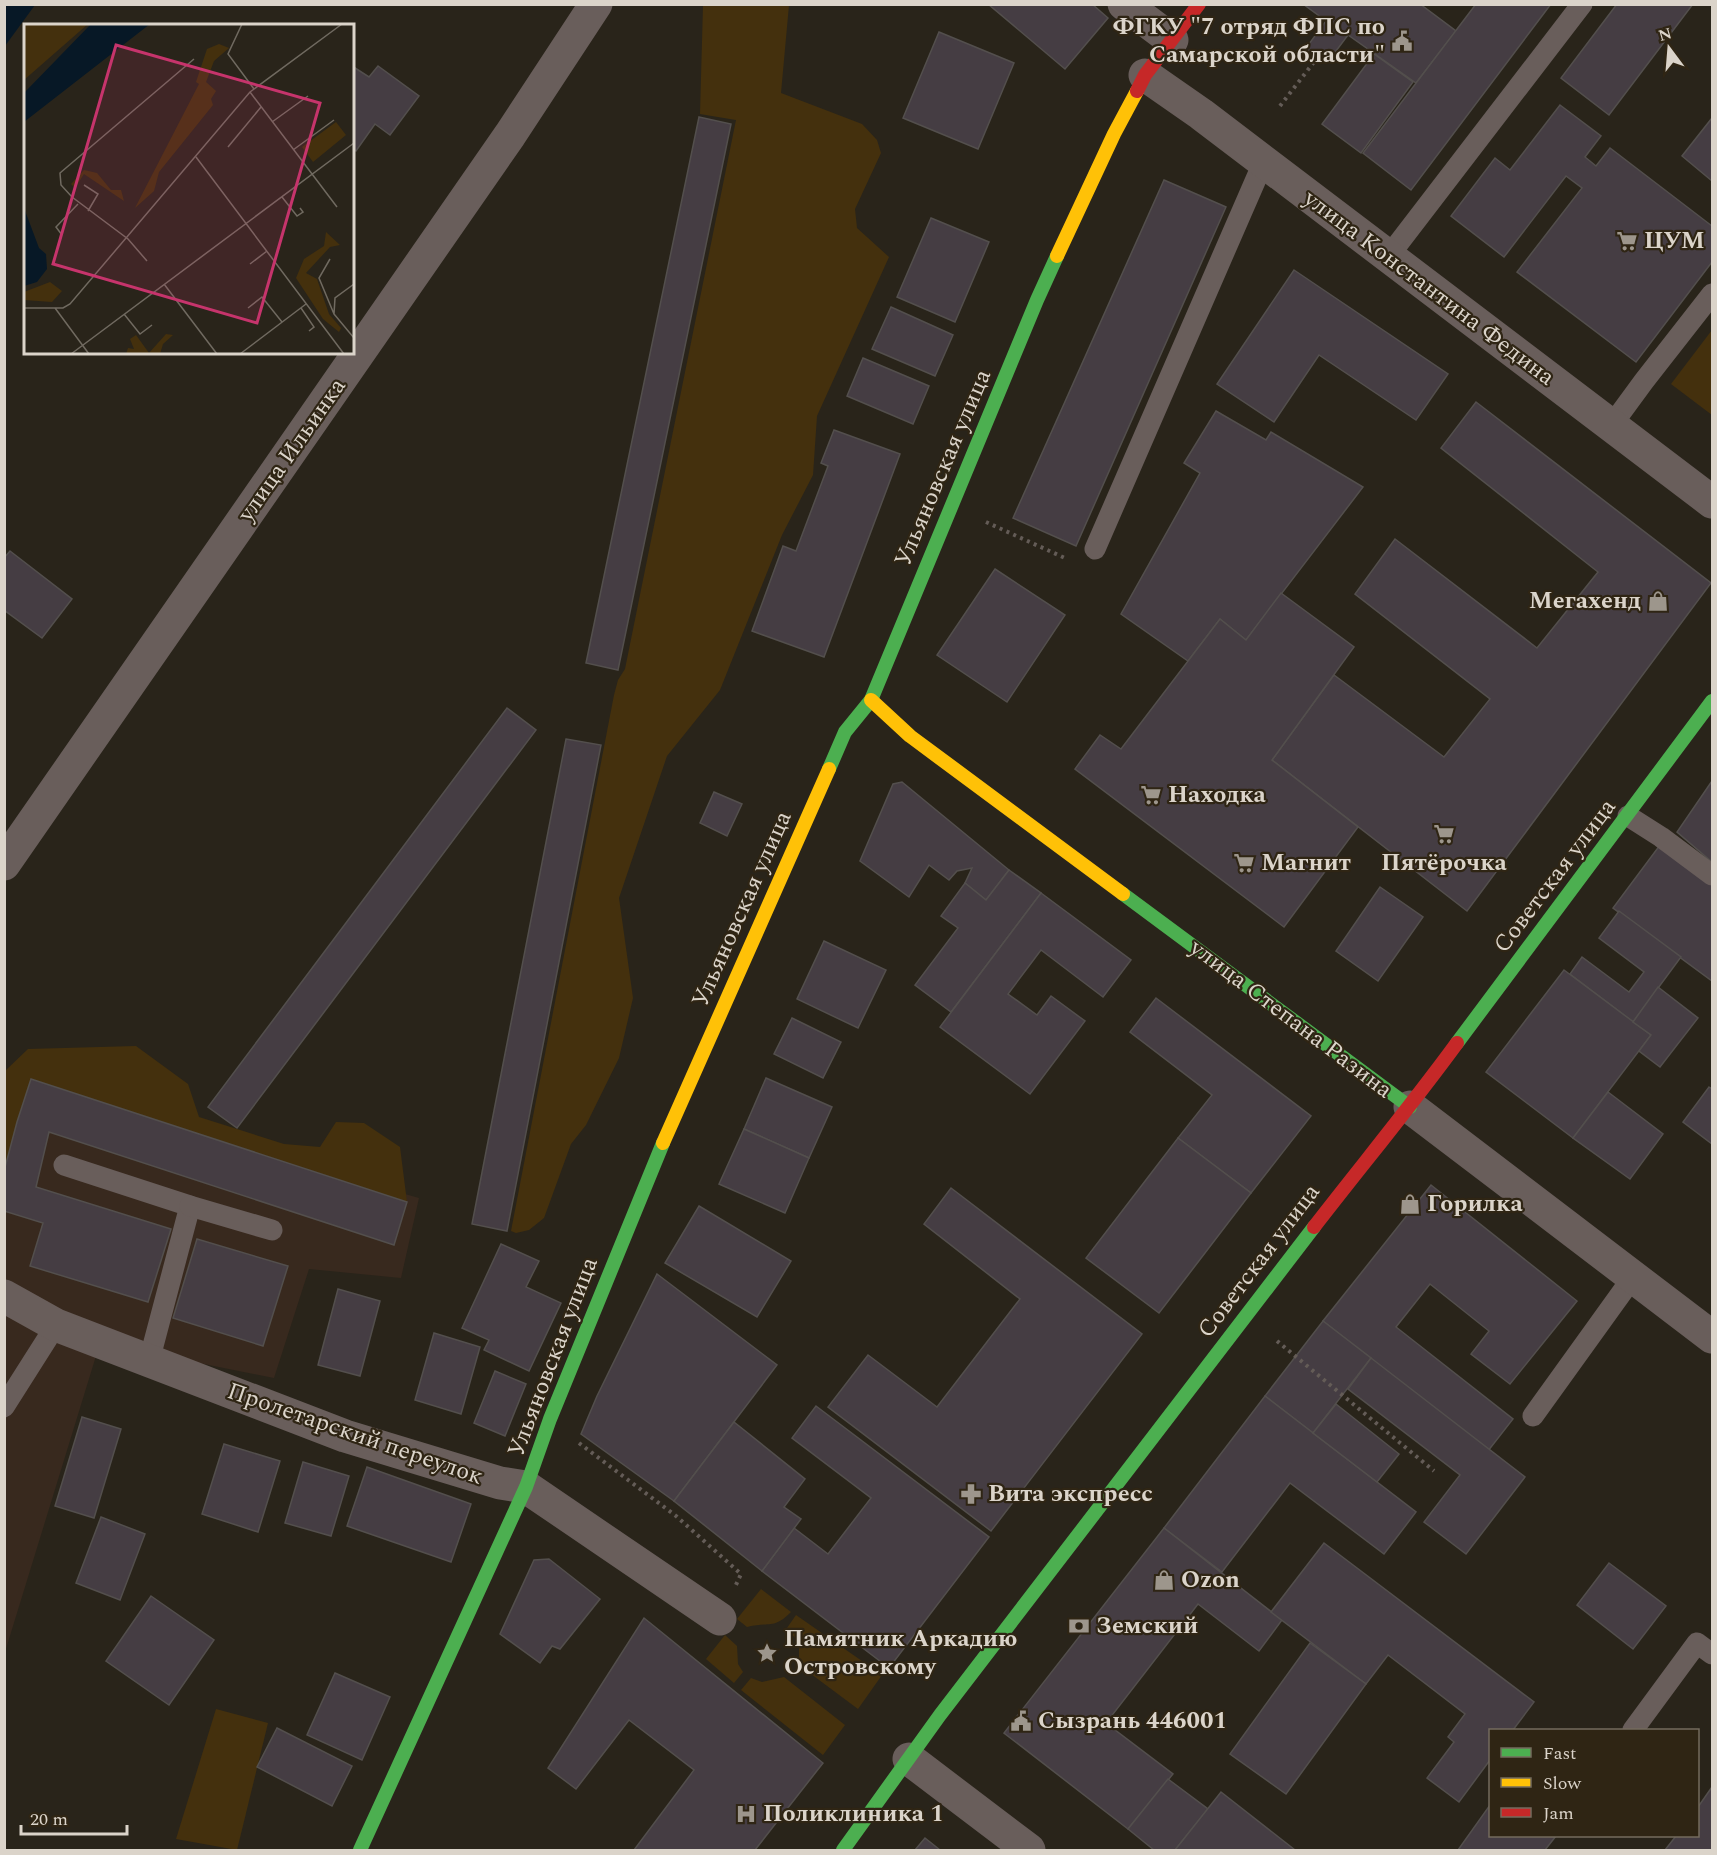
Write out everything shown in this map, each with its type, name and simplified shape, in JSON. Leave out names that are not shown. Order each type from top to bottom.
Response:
[{"type":"main road","name":"Ульяновская улица","points":[[360,1851],[526,1487],[550,1419],[658,1154],[792,851],[845,732],[870,700],[1037,300],[1114,134],[1145,75],[1199,4]]},
{"type":"main road","name":"улица Степана Разина","points":[[870,700],[910,736],[1410,1107]]},
{"type":"main road","name":"Советская улица","points":[[843,1851],[940,1715],[1372,1150],[1410,1107],[1713,701]]},
{"type":"street","name":"улица Ильинка","points":[[4,864],[510,135],[596,4]]},
{"type":"street","points":[[1124,4],[1172,40]]},
{"type":"street","name":"улица Константина Федина","points":[[1145,75],[1201,114],[1713,502]]},
{"type":"street","name":"улица Степана Разина","points":[[1410,1107],[1713,1337]]},
{"type":"street","name":"Пролетарский переулок","points":[[4,1296],[56,1325],[345,1436],[500,1483],[526,1487],[720,1619]]},
{"type":"street","points":[[909,1759],[1029,1851]]},
{"type":"lane","points":[[1388,257],[1582,4]]},
{"type":"lane","points":[[1095,549],[1263,163]]},
{"type":"lane","points":[[1611,426],[1713,294]]},
{"type":"lane","points":[[1628,816],[1713,875]]},
{"type":"lane","points":[[64,1165],[272,1230]]},
{"type":"lane","points":[[149,1361],[190,1206]]},
{"type":"lane","points":[[1533,1416],[1633,1277]]},
{"type":"lane","points":[[4,1407],[56,1325]]},
{"type":"lane","points":[[1634,1729],[1697,1643],[1713,1654]]},
{"type":"path","points":[[1280,106],[1314,62]]},
{"type":"path","points":[[986,522],[1069,559],[1081,561],[1090,556],[1095,549]]},
{"type":"path","points":[[1277,1341],[1434,1471]]},
{"type":"path","points":[[550,1419],[676,1516],[741,1574],[720,1619]]},
{"type":"shaded area","points":[[703,5],[789,5],[781,93],[862,124],[877,140],[881,153],[855,209],[857,228],[889,257],[817,416],[813,475],[782,535],[720,690],[667,756],[619,898],[633,998],[619,1058],[586,1125],[571,1144],[544,1218],[529,1230],[516,1233],[511,1231],[614,695],[618,680],[625,669],[736,120],[700,114]]},
{"type":"shaded area","points":[[1712,330],[1712,415],[1671,384]]},
{"type":"shaded area","points":[[136,1046],[188,1084],[199,1117],[284,1144],[320,1147],[336,1122],[364,1123],[400,1147],[407,1202],[31,1079],[5,1171],[5,1071],[28,1049]]},
{"type":"shaded area","points":[[16,1082],[419,1198],[401,1278],[309,1269],[274,1378],[100,1343],[5,1652],[4,1120]]},
{"type":"shaded area","points":[[761,1589],[791,1612],[775,1623],[747,1627],[737,1619]]},
{"type":"shaded area","points":[[796,1615],[882,1675],[858,1709],[799,1665],[799,1643],[787,1628]]},
{"type":"shaded area","points":[[725,1635],[737,1646],[738,1664],[743,1672],[734,1683],[706,1659]]},
{"type":"shaded area","points":[[784,1677],[845,1725],[823,1755],[741,1690],[751,1678],[762,1682]]},
{"type":"shaded area","points":[[216,1709],[268,1723],[237,1850],[176,1839]]},
{"type":"water","points":[[4,5],[35,5],[5,46]]},
{"type":"building","points":[[988,4],[1092,4],[1108,18],[1065,69]]},
{"type":"building","name":"ФГКУ \"7 отряд ФПС по Самарской области\"","points":[[1303,4],[1420,4],[1456,31],[1416,83],[1348,35],[1327,63],[1306,48],[1326,21]]},
{"type":"building","points":[[1476,4],[1551,4],[1411,190],[1363,153]]},
{"type":"building","points":[[1617,4],[1693,4],[1609,115],[1561,78]]},
{"type":"building","points":[[939,32],[1014,63],[978,149],[903,118]]},
{"type":"building","points":[[1374,54],[1413,82],[1361,153],[1322,124]]},
{"type":"building","points":[[378,66],[419,96],[390,135],[375,124],[356,151],[354,150],[354,67],[369,77]]},
{"type":"building","name":"ЦУМ","points":[[1560,105],[1601,136],[1585,157],[1596,166],[1610,148],[1712,226],[1712,262],[1636,362],[1517,272],[1582,188],[1566,176],[1504,257],[1451,216],[1495,158],[1510,170]]},
{"type":"building","points":[[699,117],[731,124],[618,670],[586,663]]},
{"type":"building","points":[[1712,118],[1712,181],[1682,156]]},
{"type":"building","points":[[1164,180],[1226,207],[1076,546],[1013,518]]},
{"type":"building","points":[[931,218],[989,242],[955,322],[897,297]]},
{"type":"building","points":[[1294,270],[1448,374],[1416,420],[1319,355],[1274,422],[1217,384]]},
{"type":"building","points":[[891,307],[953,335],[935,376],[872,349]]},
{"type":"building","points":[[863,358],[929,386],[913,424],[847,396]]},
{"type":"building","points":[[1476,402],[1711,583],[1467,911],[1272,760],[1334,675],[1444,757],[1490,699],[1355,594],[1395,539],[1537,648],[1598,572],[1441,448]]},
{"type":"building","points":[[1216,411],[1266,440],[1271,432],[1363,487],[1246,640],[1220,619],[1188,661],[1121,614],[1200,473],[1184,463]]},
{"type":"building","points":[[834,430],[900,454],[824,657],[752,631],[783,546],[796,551],[828,466],[821,463]]},
{"type":"building","points":[[10,551],[72,599],[42,638],[4,610],[4,558]]},
{"type":"building","points":[[995,569],[1065,615],[1007,702],[937,655]]},
{"type":"building","points":[[1281,593],[1354,647],[1272,760],[1358,827],[1284,927],[1075,769],[1100,735],[1121,749],[1220,619],[1246,640]]},
{"type":"building","points":[[507,708],[536,730],[237,1128],[208,1107]]},
{"type":"building","points":[[566,739],[601,745],[507,1231],[472,1224]]},
{"type":"building","points":[[1712,781],[1712,862],[1677,832]]},
{"type":"building","points":[[902,782],[1009,870],[986,900],[965,883],[972,868],[957,871],[949,880],[929,865],[909,897],[860,861],[893,784]]},
{"type":"building","points":[[714,792],[742,804],[727,836],[700,823]]},
{"type":"building","points":[[1660,845],[1712,883],[1712,981],[1613,908]]},
{"type":"building","points":[[1009,870],[1041,893],[951,1012],[915,985],[958,928],[941,916],[965,883],[986,900]]},
{"type":"building","points":[[1380,887],[1423,917],[1378,981],[1336,951]]},
{"type":"building","points":[[1041,893],[1131,960],[1103,997],[1041,950],[1008,994],[1037,1015],[1051,996],[1085,1021],[1030,1094],[940,1027]]},
{"type":"building","points":[[1619,911],[1681,957],[1633,1022],[1570,974],[1582,957],[1629,992],[1644,972],[1599,938]]},
{"type":"building","points":[[824,941],[886,970],[858,1028],[797,999]]},
{"type":"building","points":[[1564,970],[1651,1035],[1573,1138],[1486,1072]]},
{"type":"building","points":[[1658,987],[1698,1018],[1660,1067],[1639,1051],[1651,1035],[1633,1022]]},
{"type":"building","points":[[1156,998],[1311,1116],[1251,1193],[1178,1138],[1212,1095],[1130,1032]]},
{"type":"building","points":[[792,1018],[841,1042],[823,1078],[774,1054]]},
{"type":"building","points":[[766,1078],[832,1107],[809,1158],[744,1129]]},
{"type":"building","points":[[31,1079],[407,1202],[394,1245],[49,1132],[36,1187],[171,1229],[148,1302],[30,1266],[43,1223],[4,1211],[4,1171]]},
{"type":"building","points":[[1709,1087],[1712,1089],[1712,1144],[1683,1122]]},
{"type":"building","points":[[1608,1092],[1663,1134],[1630,1179],[1573,1138]]},
{"type":"building","points":[[744,1129],[809,1158],[785,1213],[719,1184]]},
{"type":"building","points":[[1178,1138],[1251,1193],[1159,1313],[1086,1258]]},
{"type":"building","points":[[1431,1185],[1577,1301],[1510,1384],[1471,1354],[1489,1331],[1430,1284],[1396,1327],[1513,1419],[1488,1451],[1323,1321]]},
{"type":"building","points":[[951,1188],[1142,1334],[991,1531],[828,1407],[868,1355],[937,1407],[1020,1299],[924,1224]]},
{"type":"building","points":[[699,1206],[791,1261],[757,1317],[665,1263]]},
{"type":"building","points":[[197,1239],[288,1266],[263,1346],[173,1318]]},
{"type":"building","points":[[501,1244],[539,1261],[526,1287],[561,1303],[529,1371],[484,1350],[489,1340],[462,1328]]},
{"type":"building","points":[[657,1274],[777,1365],[674,1501],[581,1434],[597,1396]]},
{"type":"building","points":[[338,1289],[380,1301],[360,1376],[318,1365]]},
{"type":"building","points":[[1323,1321],[1371,1358],[1313,1433],[1265,1396]]},
{"type":"building","points":[[434,1333],[480,1347],[461,1414],[415,1400]]},
{"type":"building","points":[[1371,1358],[1525,1477],[1466,1554],[1424,1522],[1460,1475],[1348,1389]]},
{"type":"building","points":[[495,1371],[526,1384],[505,1436],[474,1423]]},
{"type":"building","points":[[1265,1396],[1416,1512],[1384,1554],[1290,1483],[1222,1572],[1164,1528]]},
{"type":"building","points":[[1336,1404],[1399,1454],[1377,1482],[1313,1433]]},
{"type":"building","points":[[816,1406],[989,1537],[889,1668],[762,1571],[794,1528],[828,1554],[871,1498],[792,1438]]},
{"type":"building","points":[[82,1417],[121,1429],[94,1518],[55,1506]]},
{"type":"building","points":[[734,1422],[805,1479],[784,1507],[801,1519],[762,1571],[674,1501]]},
{"type":"building","points":[[224,1444],[280,1461],[258,1532],[202,1514]]},
{"type":"building","points":[[303,1462],[349,1476],[331,1536],[285,1523]]},
{"type":"building","points":[[367,1467],[471,1504],[451,1562],[347,1526]]},
{"type":"building","points":[[101,1517],[145,1534],[120,1600],[76,1583]]},
{"type":"building","points":[[1164,1528],[1282,1620],[1259,1651],[1198,1604],[1106,1723],[1173,1774],[1128,1829],[1004,1733]]},
{"type":"building","points":[[1324,1543],[1534,1702],[1514,1729],[1489,1729],[1489,1761],[1459,1802],[1427,1778],[1454,1742],[1448,1737],[1465,1714],[1388,1655],[1366,1684],[1271,1612]]},
{"type":"building","points":[[549,1559],[600,1599],[560,1649],[552,1646],[540,1663],[500,1634],[534,1560]]},
{"type":"building","points":[[1609,1563],[1666,1606],[1633,1649],[1577,1605]]},
{"type":"building","points":[[151,1596],[214,1640],[169,1705],[106,1661]]},
{"type":"building","points":[[644,1618],[823,1763],[755,1850],[634,1850],[694,1770],[629,1720],[576,1789],[548,1768]]},
{"type":"building","points":[[1310,1643],[1366,1684],[1286,1794],[1230,1754]]},
{"type":"building","points":[[335,1673],[390,1697],[362,1760],[307,1735]]},
{"type":"building","points":[[277,1728],[352,1766],[332,1806],[257,1767]]},
{"type":"building","points":[[1168,1779],[1208,1809],[1175,1850],[1154,1850],[1128,1829]]},
{"type":"building","points":[[1712,1787],[1712,1850],[1665,1850],[1675,1837],[1699,1837],[1699,1806]]},
{"type":"building","points":[[1221,1792],[1295,1850],[1175,1850]]},
{"type":"building","points":[[1489,1806],[1489,1837],[1555,1837],[1545,1850],[1458,1850]]},
{"type":"building","points":[[925,1838],[940,1850],[915,1850]]},
{"type":"traffic: fast","points":[[829,769],[845,732],[871,700],[1057,256]]},
{"type":"traffic: fast","points":[[1457,1043],[1712,701]]},
{"type":"traffic: fast","points":[[1123,894],[1410,1107]]},
{"type":"traffic: fast","points":[[360,1850],[526,1487],[550,1419],[663,1143]]},
{"type":"traffic: fast","points":[[843,1850],[940,1715],[1314,1227]]},
{"type":"traffic: slow","points":[[1057,256],[1114,134],[1137,91]]},
{"type":"traffic: slow","points":[[871,700],[910,736],[1123,894]]},
{"type":"traffic: slow","points":[[663,1143],[829,769]]},
{"type":"traffic: jam","points":[[1137,91],[1145,75],[1199,4]]},
{"type":"traffic: jam","points":[[1314,1227],[1457,1043]]},
{"type":"place","name":"ФГКУ \"7 отряд ФПС по Самарской области\"","points":[[1402,41]]},
{"type":"place","name":"ЦУМ","points":[[1627,241]]},
{"type":"place","name":"Мегахенд","points":[[1658,601]]},
{"type":"place","name":"Находка","points":[[1151,795]]},
{"type":"place","name":"Пятёрочка","points":[[1444,834]]},
{"type":"place","name":"Магнит","points":[[1244,863]]},
{"type":"place","name":"Горилка","points":[[1410,1204]]},
{"type":"place","name":"Вита экспресс","points":[[971,1494]]},
{"type":"place","name":"Ozon","points":[[1164,1580]]},
{"type":"place","name":"Земский","points":[[1079,1626]]},
{"type":"place","name":"Памятник Аркадию Островскому","points":[[767,1653]]},
{"type":"place","name":"Сызрань 446001","points":[[1021,1721]]},
{"type":"place","name":"Поликлиника 1","points":[[746,1814]]}]
